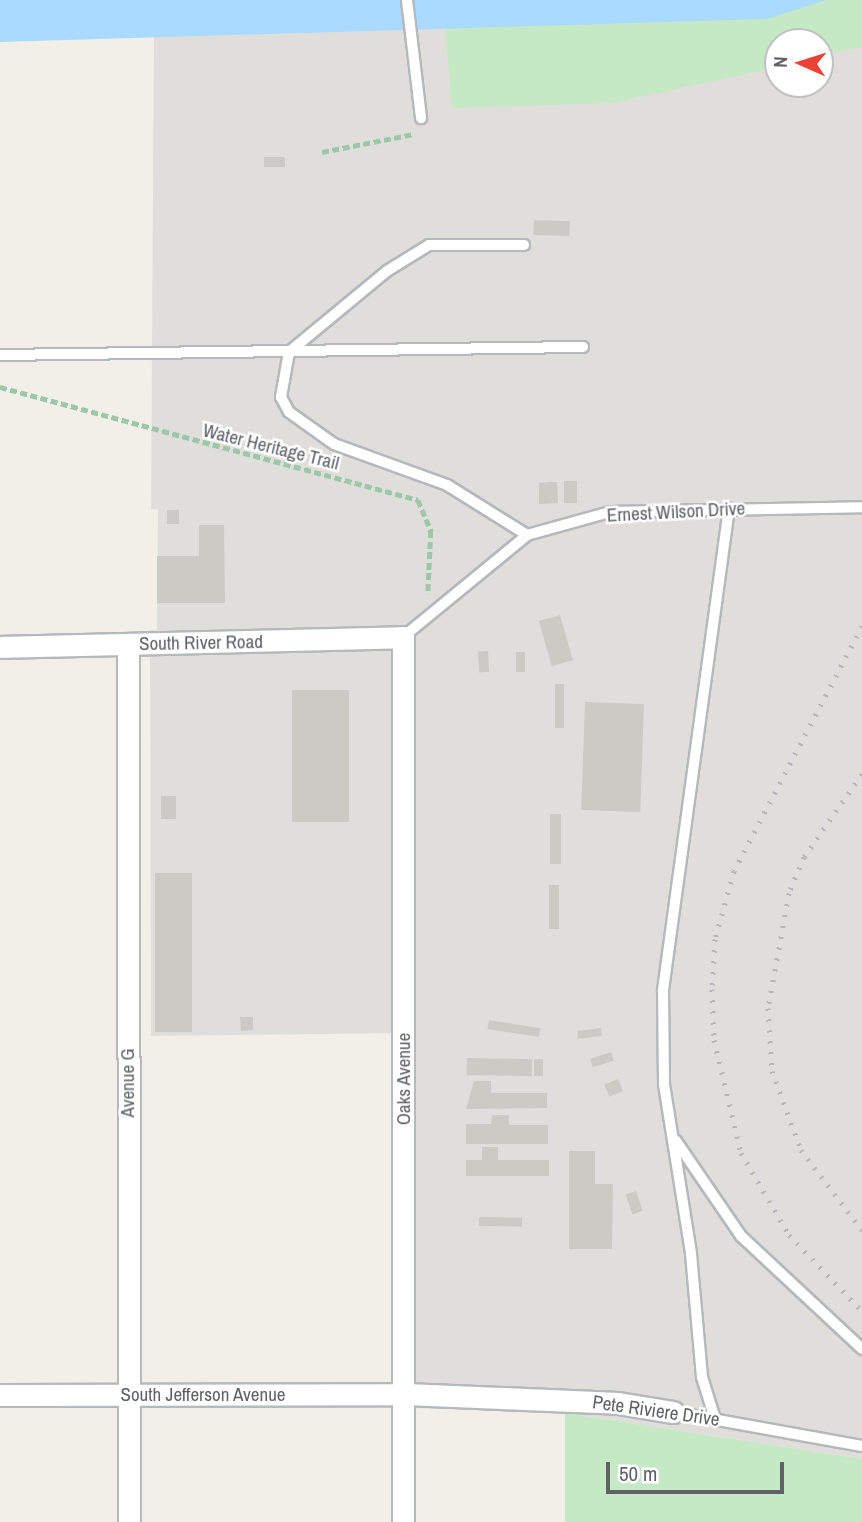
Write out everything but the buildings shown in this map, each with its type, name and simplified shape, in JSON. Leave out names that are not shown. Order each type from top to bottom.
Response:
[{"type":"street","name":"South River Road","points":[[0,647],[403,637]]},
{"type":"street","name":"Oaks Avenue","points":[[402,1522],[405,1394],[403,637]]},
{"type":"street","name":"Avenue G","points":[[128,645],[129,1522]]},
{"type":"street","name":"South Jefferson Avenue","points":[[0,1395],[405,1394]]},
{"type":"street","name":"Pete Riviere Drive","points":[[405,1394],[618,1402],[673,1412]]},
{"type":"lane","points":[[407,0],[421,118]]},
{"type":"lane","points":[[524,245],[429,245],[320,321],[289,352],[281,397],[289,412],[334,444],[447,485],[527,535]]},
{"type":"lane","points":[[0,355],[583,347]]},
{"type":"lane","name":"Ernest Wilson Drive","points":[[403,637],[527,535],[610,512],[862,507]]},
{"type":"lane","points":[[715,1419],[702,1377],[664,1084],[663,990],[729,508]]},
{"type":"lane","points":[[672,1134],[741,1236],[862,1349]]},
{"type":"lane","name":"Pete Riviere Drive","points":[[673,1412],[862,1446]]},
{"type":"path","points":[[322,152],[422,132]]},
{"type":"path","name":"Water Heritage Trail","points":[[0,387],[418,500],[431,531],[426,617]]},
{"type":"shaded area","points":[[862,0],[862,1459],[565,1413],[410,1408],[411,1033],[151,1036],[150,630],[157,630],[158,509],[151,509],[154,36],[635,19]]},
{"type":"green space","points":[[443,0],[862,0],[862,47],[834,52],[834,28],[764,28],[764,70],[612,103],[452,108]]},
{"type":"green space","points":[[565,1413],[862,1459],[862,1522],[565,1522]]},
{"type":"water","points":[[0,0],[826,0],[767,19],[0,42]]},
{"type":"railway","points":[[862,626],[734,871],[715,939],[712,989],[714,1040],[741,1153],[789,1235],[862,1311]]},
{"type":"railway","points":[[862,774],[804,857],[789,893],[768,1008],[772,1071],[801,1150],[862,1230]]}]
